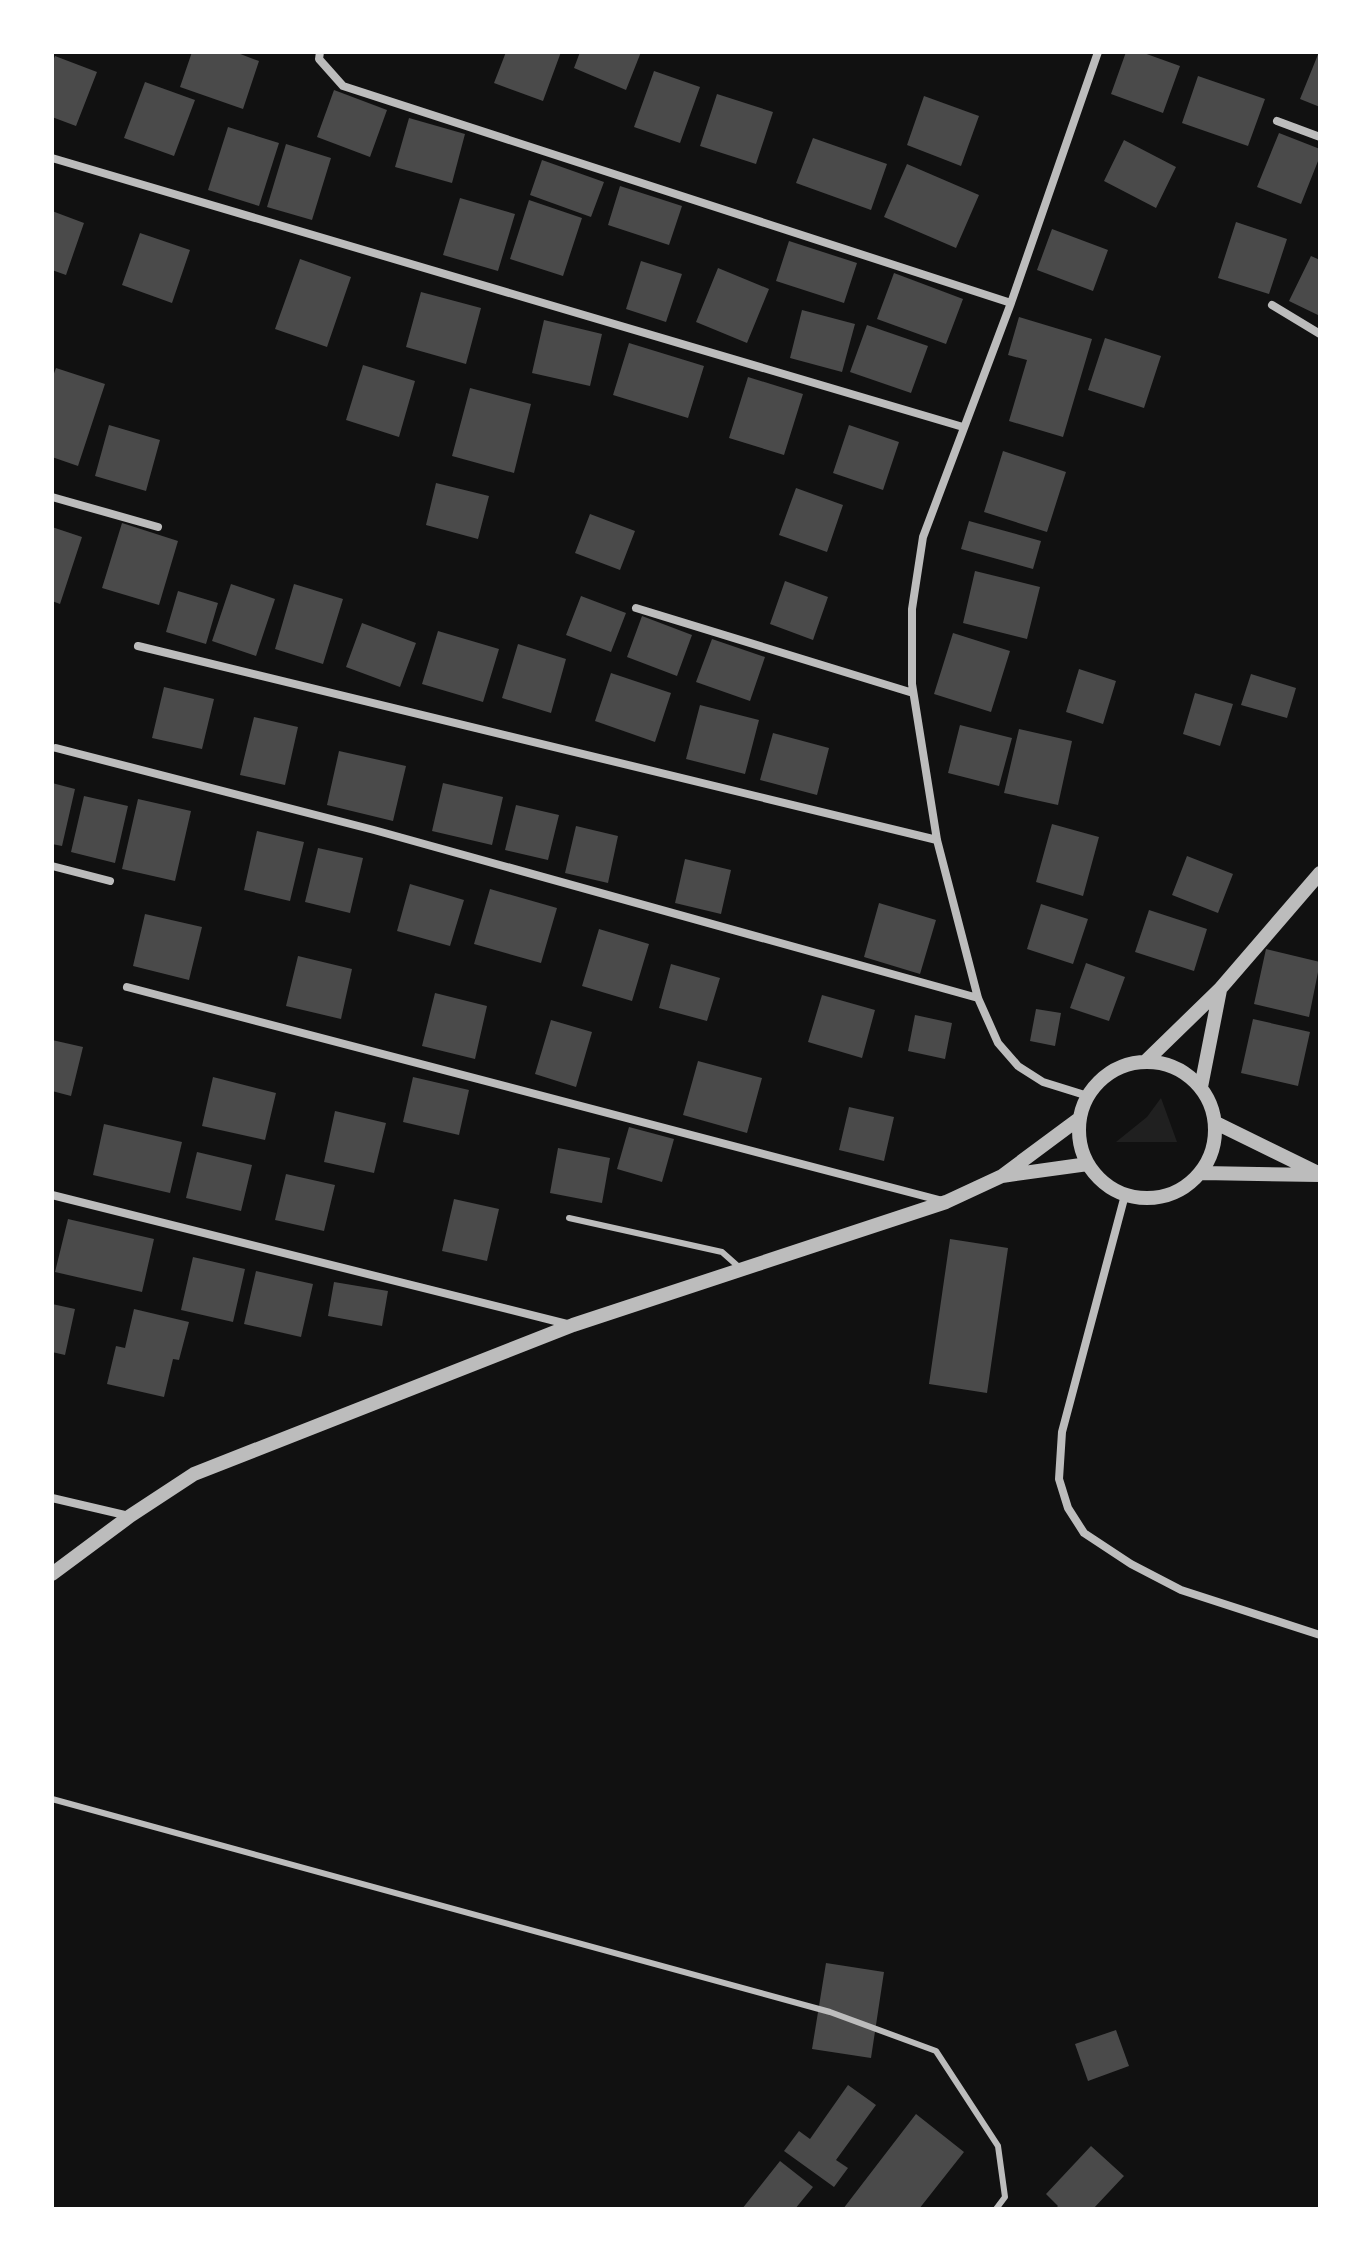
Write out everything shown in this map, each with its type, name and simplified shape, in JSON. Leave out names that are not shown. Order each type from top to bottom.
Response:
[{"type":"street","points":[[320,52],[319,59],[343,86],[1011,303]]},
{"type":"street","points":[[1088,1096],[1043,1082],[1018,1066],[998,1043],[978,998],[937,840],[913,693],[912,609],[923,537],[1011,303],[1098,52]]},
{"type":"street","points":[[1277,121],[1320,137]]},
{"type":"street","points":[[52,158],[963,427]]},
{"type":"street","points":[[1272,305],[1320,334]]},
{"type":"street","points":[[52,497],[158,527]]},
{"type":"street","points":[[636,608],[913,693]]},
{"type":"street","points":[[138,646],[937,840]]},
{"type":"street","points":[[56,748],[388,834],[978,998]]},
{"type":"street","points":[[52,866],[110,881]]},
{"type":"street","points":[[1146,1061],[1220,989],[1320,873]]},
{"type":"street","points":[[127,987],[946,1202]]},
{"type":"street","points":[[1201,1087],[1220,989]]},
{"type":"street","points":[[1146,1061],[1170,1065],[1187,1073],[1201,1087],[1211,1104],[1216,1123],[1215,1143],[1202,1173],[1173,1194],[1149,1198],[1125,1195],[1104,1183],[1088,1164],[1080,1142],[1080,1118],[1088,1096],[1103,1077],[1123,1065],[1146,1061]]},
{"type":"street","points":[[52,1574],[130,1516],[194,1474],[573,1325],[946,1202],[1002,1176],[1080,1118]]},
{"type":"street","points":[[1216,1123],[1320,1174]]},
{"type":"street","points":[[1002,1176],[1088,1164]]},
{"type":"street","points":[[1202,1173],[1320,1174]]},
{"type":"street","points":[[52,1195],[573,1325]]},
{"type":"street","points":[[1125,1195],[1062,1432],[1059,1479],[1068,1508],[1084,1533],[1131,1564],[1181,1590],[1320,1635]]},
{"type":"street","points":[[52,1498],[130,1516]]},
{"type":"lane","points":[[569,1218],[722,1252],[741,1270]]},
{"type":"lane","points":[[52,1799],[830,2012],[936,2051],[998,2146],[1005,2197],[996,2209]]},
{"type":"shaded area","points":[[1161,1098],[1177,1142],[1116,1142],[1147,1117]]},
{"type":"building","points":[[192,52],[235,52],[259,61],[243,109],[180,87]]},
{"type":"building","points":[[506,52],[561,52],[543,101],[494,83]]},
{"type":"building","points":[[580,52],[641,52],[626,90],[574,68]]},
{"type":"building","points":[[1126,52],[1141,52],[1180,66],[1163,113],[1111,94]]},
{"type":"building","points":[[1320,52],[1320,107],[1300,99]]},
{"type":"building","points":[[55,56],[97,72],[76,126],[52,117],[52,63]]},
{"type":"building","points":[[654,71],[700,87],[680,143],[634,127]]},
{"type":"building","points":[[1198,76],[1265,99],[1248,146],[1182,123]]},
{"type":"building","points":[[145,82],[195,100],[174,156],[124,138]]},
{"type":"building","points":[[334,90],[387,110],[370,157],[317,137]]},
{"type":"building","points":[[717,94],[773,112],[756,164],[700,146]]},
{"type":"building","points":[[924,96],[979,116],[961,166],[907,145]]},
{"type":"building","points":[[409,118],[465,134],[452,183],[395,167]]},
{"type":"building","points":[[228,127],[279,143],[259,206],[208,190]]},
{"type":"building","points":[[1279,133],[1320,149],[1301,204],[1257,187]]},
{"type":"building","points":[[813,138],[887,164],[871,210],[796,183]]},
{"type":"building","points":[[1124,140],[1176,167],[1156,208],[1104,181]]},
{"type":"building","points":[[286,144],[331,158],[312,220],[267,207]]},
{"type":"building","points":[[542,160],[604,182],[591,217],[530,195]]},
{"type":"building","points":[[907,164],[979,195],[956,248],[884,217]]},
{"type":"building","points":[[620,186],[682,206],[669,245],[608,225]]},
{"type":"building","points":[[460,198],[515,214],[498,271],[443,255]]},
{"type":"building","points":[[529,200],[582,218],[563,276],[510,259]]},
{"type":"building","points":[[52,211],[84,223],[66,275],[52,270]]},
{"type":"building","points":[[1236,222],[1287,239],[1269,294],[1218,278]]},
{"type":"building","points":[[1052,229],[1108,250],[1093,291],[1037,270]]},
{"type":"building","points":[[140,233],[190,250],[172,303],[122,285]]},
{"type":"building","points":[[789,241],[857,263],[844,303],[776,281]]},
{"type":"building","points":[[1311,256],[1320,260],[1320,316],[1289,301]]},
{"type":"building","points":[[300,259],[351,277],[327,347],[275,329]]},
{"type":"building","points":[[641,261],[682,274],[666,322],[626,309]]},
{"type":"building","points":[[718,268],[769,289],[747,343],[696,322]]},
{"type":"building","points":[[894,273],[963,299],[946,344],[877,319]]},
{"type":"building","points":[[421,292],[481,308],[466,364],[406,347]]},
{"type":"building","points":[[802,310],[855,324],[842,372],[790,358]]},
{"type":"building","points":[[1019,317],[1092,339],[1063,437],[1009,421],[1027,360],[1008,355]]},
{"type":"building","points":[[544,320],[602,334],[590,386],[532,373]]},
{"type":"building","points":[[867,325],[928,346],[911,393],[850,372]]},
{"type":"building","points":[[1105,338],[1161,356],[1144,408],[1088,390]]},
{"type":"building","points":[[629,343],[704,366],[688,418],[613,395]]},
{"type":"building","points":[[363,365],[415,381],[399,437],[346,420]]},
{"type":"building","points":[[56,368],[105,384],[78,466],[52,457],[52,379]]},
{"type":"building","points":[[748,377],[803,394],[784,455],[729,438]]},
{"type":"building","points":[[470,388],[531,404],[514,473],[452,456]]},
{"type":"building","points":[[109,425],[160,440],[146,491],[95,476]]},
{"type":"building","points":[[849,425],[899,442],[883,490],[833,473]]},
{"type":"building","points":[[1003,451],[1066,472],[1047,532],[984,512]]},
{"type":"building","points":[[436,483],[489,496],[478,539],[426,525]]},
{"type":"building","points":[[796,488],[843,505],[827,552],[779,535]]},
{"type":"building","points":[[590,514],[635,531],[620,570],[575,553]]},
{"type":"building","points":[[969,521],[1041,541],[1033,569],[961,549]]},
{"type":"building","points":[[122,523],[178,541],[159,605],[102,588]]},
{"type":"building","points":[[52,527],[82,537],[60,604],[52,601]]},
{"type":"building","points":[[975,571],[1040,587],[1027,639],[963,623]]},
{"type":"building","points":[[785,581],[828,597],[813,640],[770,624]]},
{"type":"building","points":[[231,584],[275,599],[256,656],[212,641]]},
{"type":"building","points":[[294,584],[343,599],[323,664],[275,649]]},
{"type":"building","points":[[178,591],[218,603],[206,644],[166,632]]},
{"type":"building","points":[[581,596],[626,613],[611,652],[566,635]]},
{"type":"building","points":[[642,616],[692,635],[677,676],[627,657]]},
{"type":"building","points":[[362,623],[416,643],[400,687],[346,667]]},
{"type":"building","points":[[438,631],[499,649],[483,702],[422,684]]},
{"type":"building","points":[[953,633],[1010,651],[991,712],[934,694]]},
{"type":"building","points":[[712,639],[765,657],[750,701],[696,682]]},
{"type":"building","points":[[518,644],[566,659],[551,713],[502,698]]},
{"type":"building","points":[[1079,669],[1116,681],[1103,724],[1066,712]]},
{"type":"building","points":[[611,673],[671,693],[655,742],[595,721]]},
{"type":"building","points":[[1251,674],[1296,688],[1287,718],[1241,705]]},
{"type":"building","points":[[164,687],[214,699],[202,749],[152,738]]},
{"type":"building","points":[[1195,693],[1233,704],[1220,746],[1183,734]]},
{"type":"building","points":[[700,705],[759,720],[745,774],[686,759]]},
{"type":"building","points":[[254,717],[298,727],[285,785],[240,775]]},
{"type":"building","points":[[960,725],[1012,738],[999,786],[948,773]]},
{"type":"building","points":[[1019,729],[1072,741],[1058,805],[1004,793]]},
{"type":"building","points":[[773,733],[829,748],[817,795],[760,780]]},
{"type":"building","points":[[339,751],[406,766],[393,821],[327,805]]},
{"type":"building","points":[[52,783],[75,789],[62,846],[52,844]]},
{"type":"building","points":[[443,783],[503,797],[492,845],[432,831]]},
{"type":"building","points":[[84,796],[128,806],[115,863],[71,852]]},
{"type":"building","points":[[138,799],[191,811],[175,881],[122,869]]},
{"type":"building","points":[[516,805],[559,815],[548,860],[505,850]]},
{"type":"building","points":[[1052,824],[1099,837],[1083,896],[1036,882]]},
{"type":"building","points":[[576,826],[618,836],[608,883],[565,873]]},
{"type":"building","points":[[257,831],[304,842],[290,901],[244,890]]},
{"type":"building","points":[[318,848],[363,858],[350,913],[305,902]]},
{"type":"building","points":[[1187,856],[1233,874],[1218,913],[1172,895]]},
{"type":"building","points":[[685,859],[731,870],[721,914],[675,903]]},
{"type":"building","points":[[410,884],[464,900],[450,946],[397,931]]},
{"type":"building","points":[[490,889],[557,908],[541,963],[474,944]]},
{"type":"building","points":[[879,903],[936,920],[920,974],[864,957]]},
{"type":"building","points":[[1041,904],[1088,919],[1073,964],[1027,949]]},
{"type":"building","points":[[1149,910],[1207,929],[1194,971],[1135,952]]},
{"type":"building","points":[[145,914],[202,927],[189,980],[133,966]]},
{"type":"building","points":[[599,929],[649,944],[632,1001],[582,986]]},
{"type":"building","points":[[1266,949],[1320,962],[1309,1017],[1254,1004]]},
{"type":"building","points":[[298,956],[352,969],[341,1019],[286,1006]]},
{"type":"building","points":[[1086,963],[1125,977],[1109,1021],[1070,1008]]},
{"type":"building","points":[[671,964],[720,978],[707,1021],[659,1008]]},
{"type":"building","points":[[435,993],[487,1006],[475,1059],[422,1046]]},
{"type":"building","points":[[822,995],[875,1010],[862,1058],[808,1042]]},
{"type":"building","points":[[1036,1009],[1061,1013],[1055,1046],[1030,1041]]},
{"type":"building","points":[[915,1015],[952,1023],[945,1059],[908,1051]]},
{"type":"building","points":[[1253,1019],[1310,1032],[1298,1086],[1241,1073]]},
{"type":"building","points":[[551,1020],[592,1032],[576,1087],[535,1074]]},
{"type":"building","points":[[52,1040],[83,1047],[71,1096],[52,1091]]},
{"type":"building","points":[[698,1061],[762,1078],[747,1133],[683,1115]]},
{"type":"building","points":[[213,1077],[276,1093],[265,1140],[202,1126]]},
{"type":"building","points":[[413,1077],[469,1090],[459,1135],[403,1122]]},
{"type":"building","points":[[849,1107],[894,1117],[884,1161],[839,1150]]},
{"type":"building","points":[[335,1111],[386,1123],[374,1173],[324,1162]]},
{"type":"building","points":[[104,1124],[182,1142],[170,1193],[93,1175]]},
{"type":"building","points":[[629,1127],[674,1139],[662,1182],[617,1169]]},
{"type":"building","points":[[558,1148],[610,1158],[602,1203],[550,1193]]},
{"type":"building","points":[[197,1152],[252,1165],[241,1211],[186,1198]]},
{"type":"building","points":[[286,1174],[335,1185],[324,1231],[275,1220]]},
{"type":"building","points":[[454,1199],[499,1209],[487,1261],[442,1251]]},
{"type":"building","points":[[68,1219],[154,1239],[142,1292],[55,1272]]},
{"type":"building","points":[[950,1239],[1008,1248],[987,1393],[929,1384]]},
{"type":"building","points":[[193,1257],[245,1269],[233,1322],[181,1310]]},
{"type":"building","points":[[256,1271],[313,1284],[301,1337],[244,1324]]},
{"type":"building","points":[[334,1282],[388,1291],[382,1326],[328,1316]]},
{"type":"building","points":[[52,1304],[75,1309],[65,1355],[52,1352]]},
{"type":"building","points":[[134,1309],[189,1322],[179,1360],[173,1359],[164,1397],[107,1384],[116,1346],[125,1348]]},
{"type":"building","points":[[826,1963],[884,1972],[871,2058],[812,2049]]},
{"type":"building","points":[[1116,2030],[1129,2066],[1088,2081],[1075,2044]]},
{"type":"building","points":[[848,2085],[876,2105],[836,2160],[848,2168],[834,2187],[784,2151],[799,2131],[810,2139]]},
{"type":"building","points":[[916,2114],[964,2152],[919,2209],[843,2209]]},
{"type":"building","points":[[1091,2146],[1124,2176],[1093,2209],[1055,2209],[1058,2206],[1046,2194]]},
{"type":"building","points":[[780,2161],[813,2187],[795,2209],[742,2209]]}]
